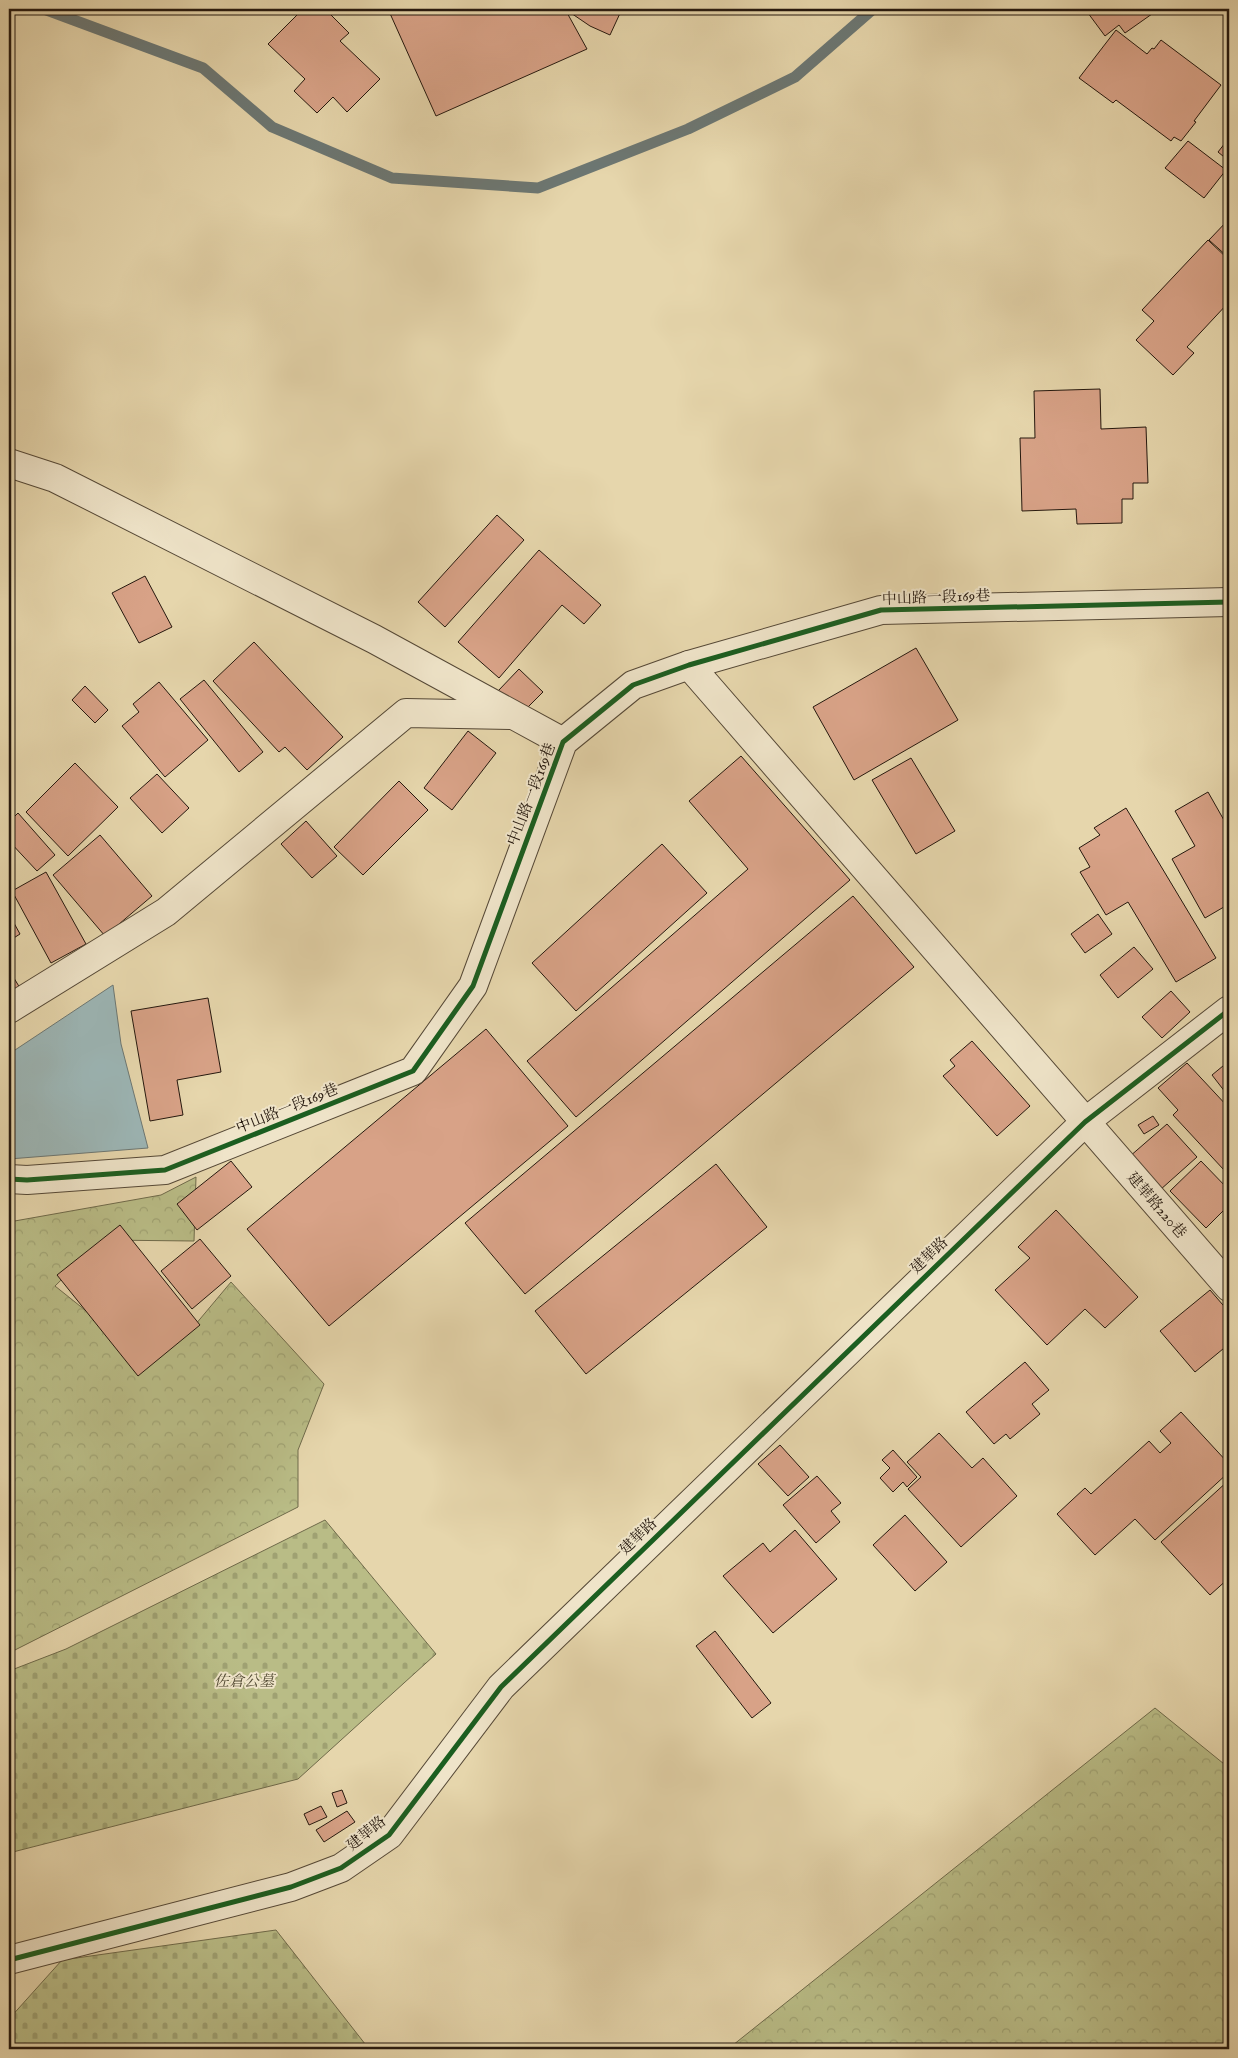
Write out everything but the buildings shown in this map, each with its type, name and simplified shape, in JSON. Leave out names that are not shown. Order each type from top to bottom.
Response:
[{"type":"street","points":[[9,463],[55,478],[374,639],[563,742]]},
{"type":"street","name":"中山路一段169巷","points":[[9,1179],[27,1180],[165,1170],[413,1070],[473,986],[563,742],[633,685],[689,665],[881,610],[1229,602]]},
{"type":"street","name":"建華路220巷","points":[[689,665],[1229,1287]]},
{"type":"street","points":[[9,1009],[166,912],[406,713],[514,715]]},
{"type":"street","name":"建華路","points":[[9,1960],[290,1887],[341,1868],[389,1835],[501,1687],[1085,1122],[1229,1010]]},
{"type":"green space","points":[[196,1177],[194,1241],[102,1240],[55,1286],[130,1346],[195,1325],[231,1282],[324,1384],[298,1450],[298,1507],[9,1653],[9,1222],[161,1195]]},
{"type":"green space","name":"佐倉公墓","points":[[325,1520],[436,1654],[298,1779],[9,1853],[9,1671],[66,1649]]},
{"type":"green space","points":[[1155,1708],[1229,1768],[1229,2049],[728,2049]]},
{"type":"green space","points":[[276,1930],[369,2049],[9,2049],[9,2019],[62,1960]]},
{"type":"water","points":[[113,985],[121,1044],[148,1148],[9,1159],[9,1054]]},
{"type":"waterway","points":[[44,9],[203,68],[272,127],[392,178],[538,188],[688,129],[795,77],[873,9]]},
{"type":"cycle path","points":[[9,1179],[27,1180],[165,1170],[413,1071],[473,986],[563,742],[633,685],[689,665],[881,610],[1229,602]]},
{"type":"cycle path","points":[[9,1960],[291,1887],[341,1868],[389,1835],[501,1687],[1085,1122],[1229,1010]]}]
